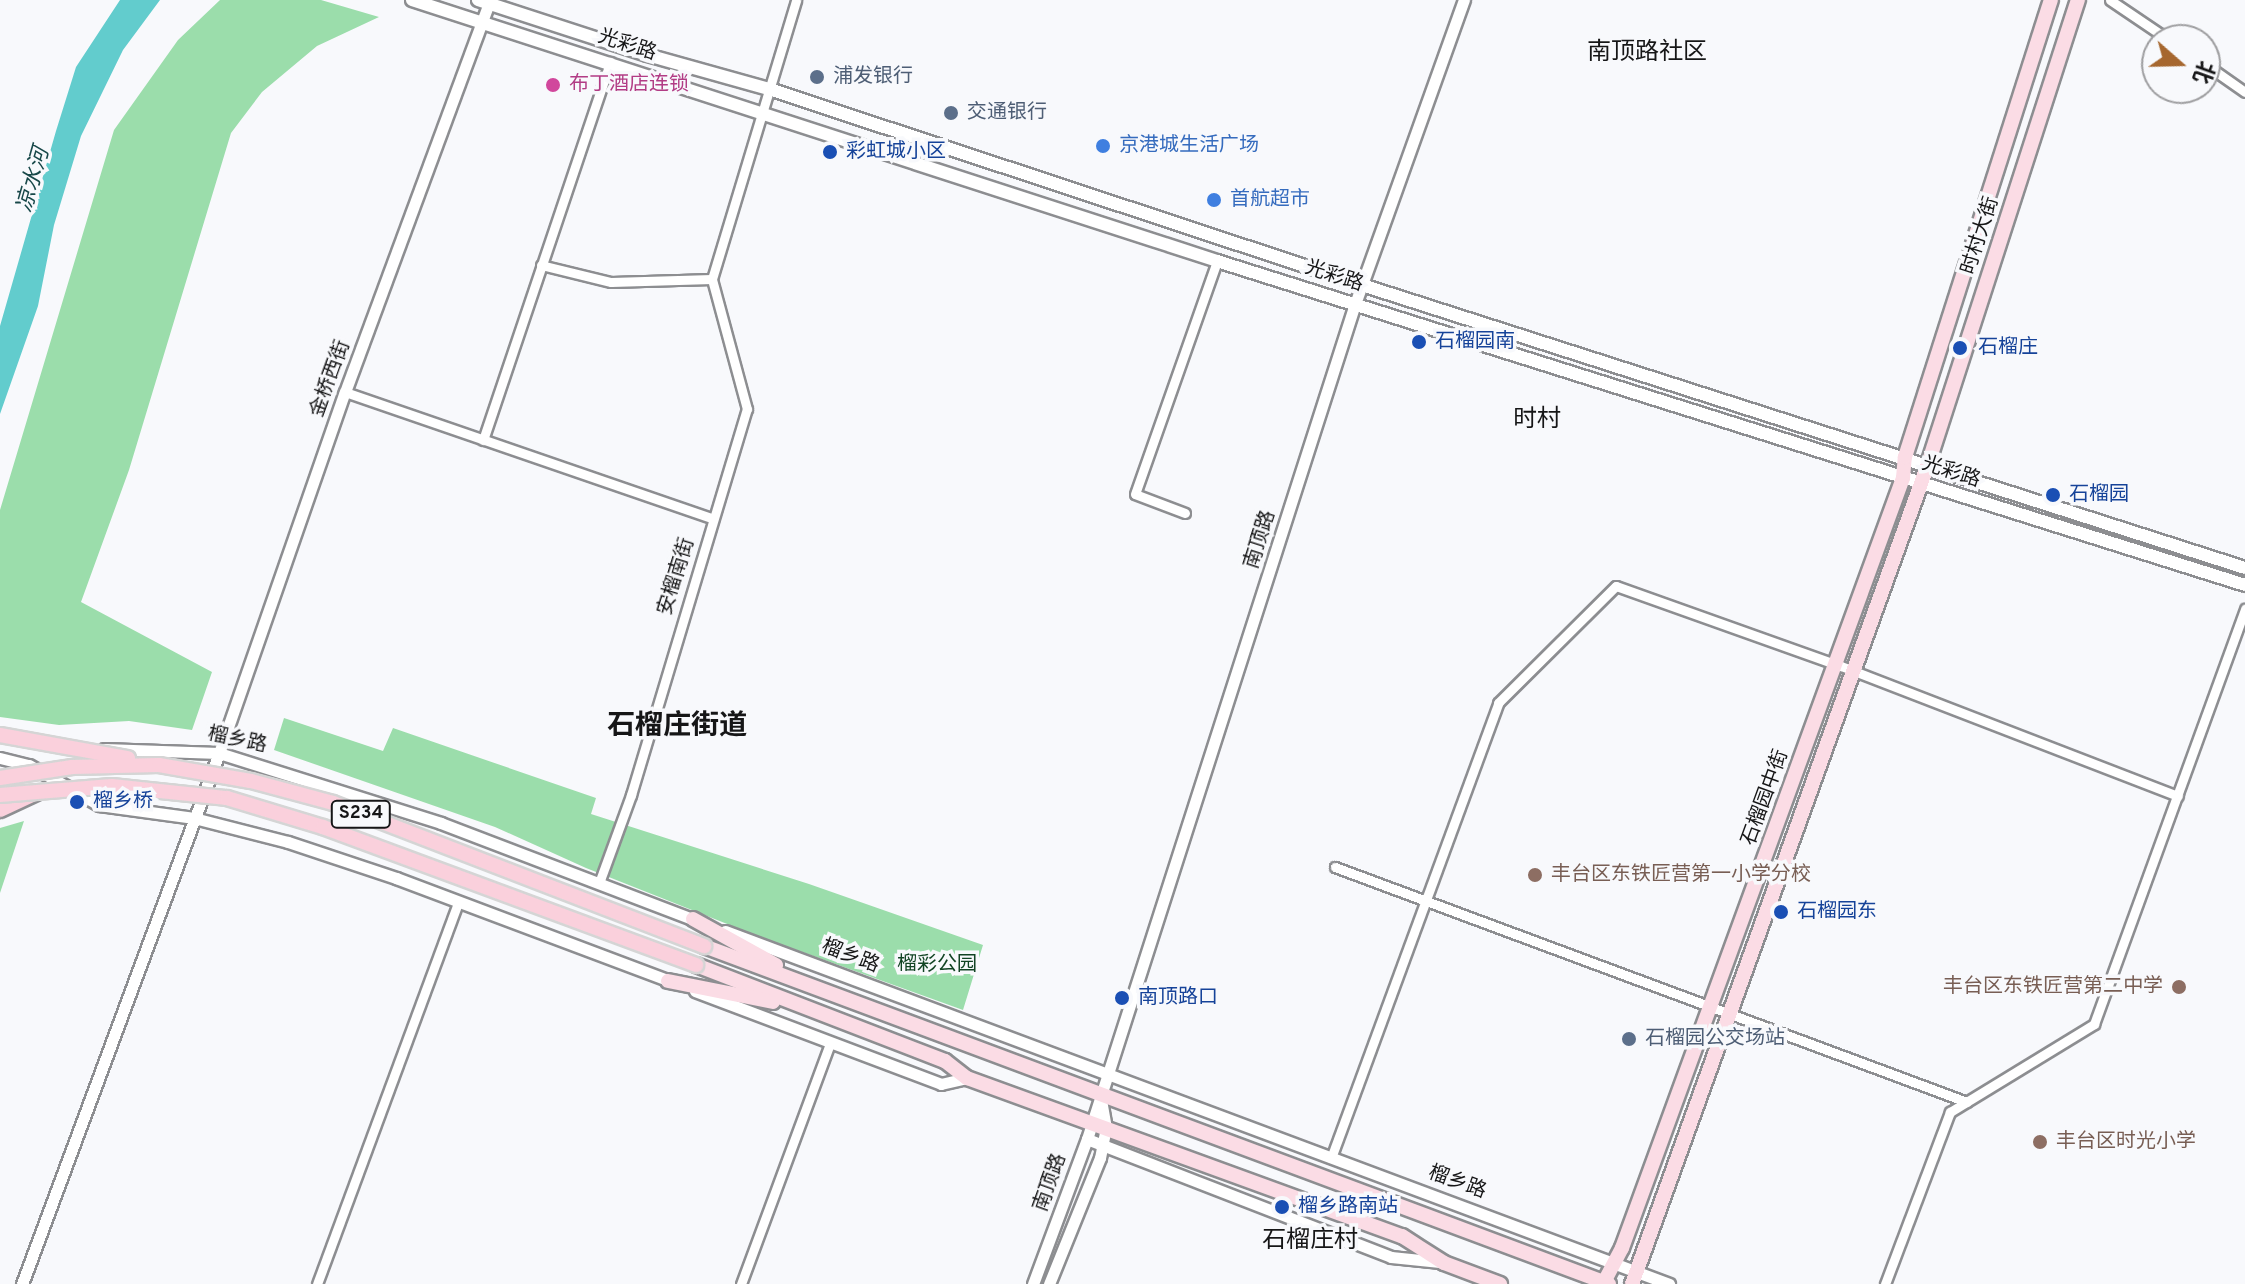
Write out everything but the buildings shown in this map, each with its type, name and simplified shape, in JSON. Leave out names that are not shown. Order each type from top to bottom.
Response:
[{"type":"highway","points":[[0,737],[159,765]]},
{"type":"highway","name":"榴乡路","points":[[0,778],[72,767],[159,765],[251,781],[333,803],[704,946]]},
{"type":"highway","name":"S234","points":[[0,795],[46,789],[157,788],[227,798],[323,827],[696,965]]},
{"type":"highway","points":[[0,810],[46,789]]},
{"type":"main road","name":"光彩路","points":[[412,0],[483,20],[1217,261],[2245,585]]},
{"type":"main road","name":"时村大街","points":[[1905,457],[2051,0]]},
{"type":"main road","name":"时村大街","points":[[1920,484],[2078,0]]},
{"type":"main road","name":"光彩路","points":[[484,2],[647,55],[769,89],[1362,285],[2245,568]]},
{"type":"main road","name":"石榴园中街","points":[[1606,1283],[1903,478],[1905,457]]},
{"type":"main road","name":"石榴园中街","points":[[1635,1278],[1920,484]]},
{"type":"main road","points":[[693,919],[819,988]]},
{"type":"main road","name":"榴乡路","points":[[704,946],[1606,1283]]},
{"type":"main road","points":[[696,965],[945,1061],[967,1078],[1402,1236],[1444,1263],[1500,1284]]},
{"type":"main road","points":[[668,981],[813,1011]]},
{"type":"street","points":[[541,265],[611,282],[712,279],[796,0]]},
{"type":"street","name":"南顶路","points":[[1049,1284],[1089,1190],[1103,1145],[1099,1125],[1105,1075],[1355,304],[1464,0]]},
{"type":"street","points":[[2110,0],[2145,24]]},
{"type":"street","name":"金桥西街","points":[[22,1284],[219,753],[345,392],[483,20],[484,2]]},
{"type":"street","points":[[483,440],[610,62]]},
{"type":"street","points":[[2221,75],[2245,92]]},
{"type":"street","points":[[1185,513],[1135,494],[1217,261]]},
{"type":"street","name":"安榴南街","points":[[599,883],[631,795],[747,409],[712,279]]},
{"type":"street","points":[[345,392],[713,519]]},
{"type":"street","points":[[1331,1158],[1498,703],[1616,586],[1835,664],[2178,796]]},
{"type":"street","points":[[1885,1284],[1950,1112],[2094,1024],[2245,609]]},
{"type":"street","name":"榴乡路","points":[[0,737],[74,747],[219,753],[441,823],[1105,1075],[1614,1263],[1635,1278],[1669,1284]]},
{"type":"street","points":[[0,758],[29,765],[99,805],[194,818],[288,842],[458,902],[941,1084],[967,1078]]},
{"type":"street","points":[[1335,867],[1967,1102]]},
{"type":"street","points":[[317,1284],[458,902]]},
{"type":"street","points":[[741,1284],[830,1043]]},
{"type":"street","name":"南顶路","points":[[1033,1284],[1087,1139],[1099,1125]]},
{"type":"street","points":[[1087,1139],[1391,1257],[1444,1263]]},
{"type":"green space","points":[[220,0],[321,0],[379,17],[317,46],[262,92],[231,133],[129,470],[81,602],[212,672],[192,730],[129,721],[59,725],[0,717],[0,510],[114,130],[178,40]]},
{"type":"green space","name":"榴彩公园","points":[[284,718],[383,751],[393,728],[596,798],[591,814],[809,884],[983,945],[963,1010],[755,935],[586,868],[495,827],[274,750]]},
{"type":"green space","points":[[24,821],[0,893],[0,828]]},
{"type":"water","points":[[120,0],[160,0],[123,50],[81,136],[54,225],[38,306],[0,414],[0,326],[56,131],[76,67]]},
{"type":"place","name":"浦发银行","points":[[817,77]]},
{"type":"place","name":"布丁酒店连锁","points":[[553,85]]},
{"type":"place","name":"交通银行","points":[[951,113]]},
{"type":"place","name":"京港城生活广场","points":[[1103,146]]},
{"type":"place","name":"彩虹城小区","points":[[830,152]]},
{"type":"place","name":"首航超市","points":[[1214,200]]},
{"type":"place","name":"石榴园南","points":[[1419,342]]},
{"type":"place","name":"石榴庄","points":[[1960,348]]},
{"type":"place","name":"石榴园","points":[[2053,495]]},
{"type":"place","name":"榴乡桥","points":[[77,802]]},
{"type":"place","name":"丰台区东铁匠营第一小学分校","points":[[1535,875]]},
{"type":"place","name":"石榴园东","points":[[1781,912]]},
{"type":"place","name":"丰台区东铁匠营第二中学","points":[[2179,987]]},
{"type":"place","name":"南顶路口","points":[[1122,998]]},
{"type":"place","name":"石榴园公交场站","points":[[1629,1039]]},
{"type":"place","name":"丰台区时光小学","points":[[2040,1142]]},
{"type":"place","name":"榴乡路南站","points":[[1282,1207]]},
{"type":"district","name":"南顶路社区","points":[[1647,54]]},
{"type":"district","name":"时村","points":[[1537,421]]},
{"type":"district","name":"石榴庄街道","points":[[677,727]]},
{"type":"district","name":"石榴庄村","points":[[1310,1242]]},
{"type":"water label","name":"凉水河","points":[[34,180]]}]
